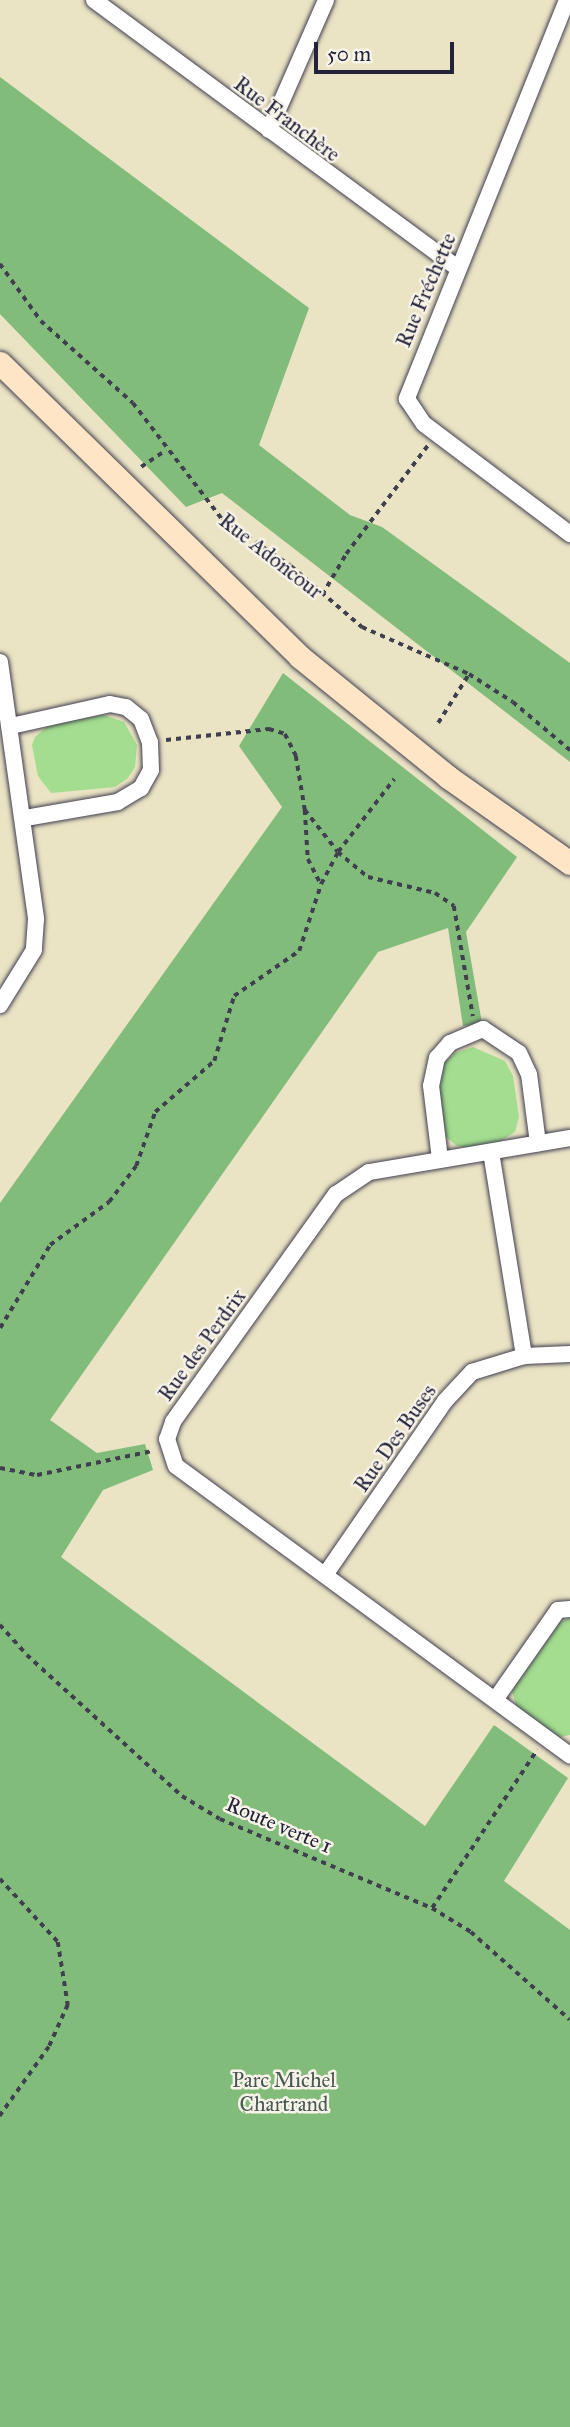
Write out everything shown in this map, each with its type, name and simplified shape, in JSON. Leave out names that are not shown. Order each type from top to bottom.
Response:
[{"type":"street","name":"Rue Franchère","points":[[94,0],[458,268]]},
{"type":"street","points":[[269,131],[326,0]]},
{"type":"street","name":"Rue Fréchette","points":[[567,0],[410,384],[408,405],[424,425],[570,534]]},
{"type":"street","points":[[0,363],[300,657],[448,777],[570,863]]},
{"type":"street","points":[[0,662],[11,726],[8,768],[25,818],[36,919],[34,950],[0,1005]]},
{"type":"street","points":[[11,726],[110,704],[126,707],[141,719],[150,742],[151,770],[141,788],[118,802],[25,818]]},
{"type":"street","points":[[440,1159],[431,1086],[437,1058],[450,1043],[483,1029],[503,1039],[519,1053],[529,1074],[538,1143]]},
{"type":"street","name":"Rue des Perdrix","points":[[169,1447],[173,1422],[336,1194],[369,1172],[570,1139]]},
{"type":"street","points":[[491,1152],[524,1356]]},
{"type":"street","name":"Rue Des Buses","points":[[325,1576],[445,1401],[472,1372],[524,1356],[570,1354]]},
{"type":"street","points":[[169,1447],[176,1466],[570,1755]]},
{"type":"street","points":[[495,1700],[558,1610],[570,1609]]},
{"type":"path","name":"Rue Adoncour","points":[[0,264],[29,308],[113,381],[222,519],[290,566],[322,595],[377,636],[444,659],[513,702],[570,750]]},
{"type":"path","points":[[322,595],[346,554],[429,443]]},
{"type":"path","points":[[141,467],[166,450]]},
{"type":"path","points":[[438,723],[469,674]]},
{"type":"path","points":[[150,742],[269,729],[285,734],[296,756],[305,810],[308,859],[321,884]]},
{"type":"path","points":[[0,1328],[50,1245],[109,1202],[136,1166],[155,1112],[214,1061],[234,996],[299,951],[321,884],[338,852],[394,779]]},
{"type":"path","points":[[305,810],[338,852],[368,877],[435,893],[454,906],[475,1031]]},
{"type":"path","points":[[0,1468],[37,1475],[169,1447]]},
{"type":"path","name":"Route verte 1","points":[[0,1625],[27,1656],[182,1796],[220,1819],[432,1909],[471,1933],[570,2020]]},
{"type":"path","points":[[432,1909],[546,1737]]},
{"type":"path","points":[[0,1879],[58,1942],[68,2005],[49,2048],[0,2116]]},
{"type":"green space","points":[[0,77],[309,308],[259,445],[350,515],[382,527],[570,663],[570,762],[222,493],[186,507],[0,314]]},
{"type":"green space","name":"Parc Michel Chartrand","points":[[283,673],[517,857],[466,932],[482,1023],[463,1026],[448,928],[378,952],[50,1420],[97,1453],[145,1444],[153,1470],[103,1490],[61,1557],[425,1826],[494,1725],[568,1778],[504,1881],[570,1930],[570,2427],[0,2427],[0,1203],[282,807],[239,746]]},
{"type":"green space","points":[[104,715],[124,722],[137,745],[135,767],[128,778],[115,787],[51,793],[38,776],[32,745],[35,737],[50,724]]},
{"type":"green space","points":[[473,1047],[505,1061],[513,1076],[519,1117],[515,1132],[501,1141],[470,1148],[457,1146],[445,1136],[435,1086],[440,1067],[455,1053]]},
{"type":"green space","points":[[570,1618],[570,1735],[560,1737],[518,1712],[512,1691],[560,1622]]}]
